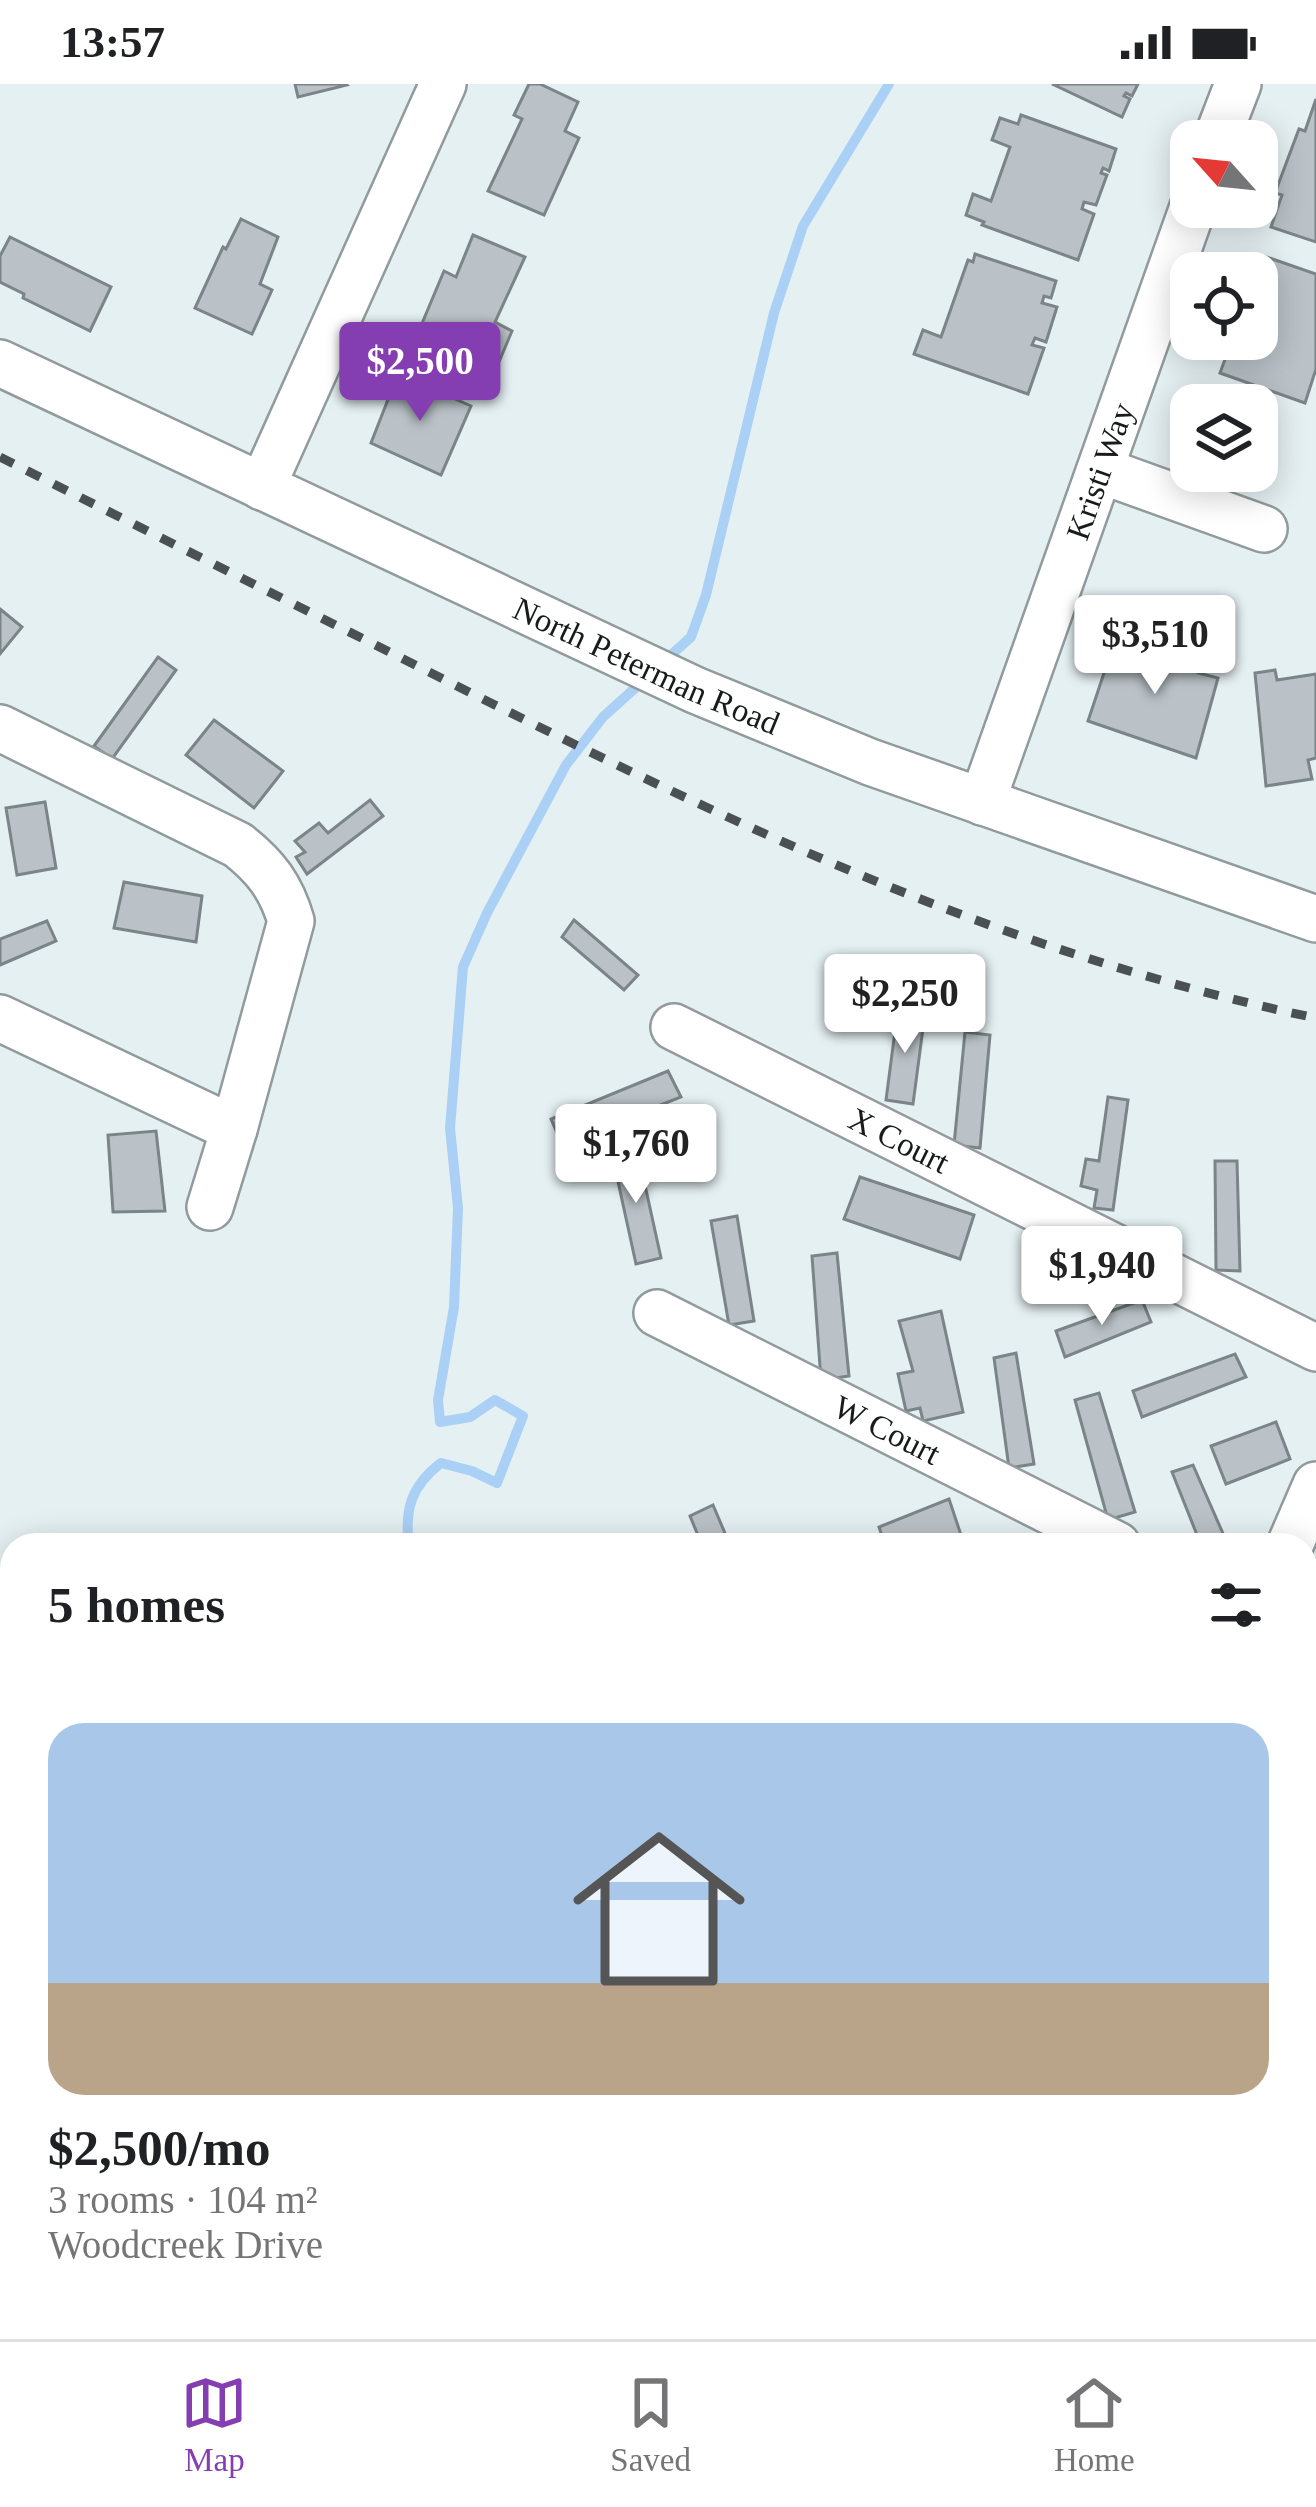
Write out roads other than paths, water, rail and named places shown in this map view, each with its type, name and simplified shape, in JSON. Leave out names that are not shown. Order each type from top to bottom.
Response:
[{"type":"street","points":[[262,487],[443,84]]},
{"type":"street","points":[[1224,120],[1238,84]]},
{"type":"street","name":"Kristi Way","points":[[982,802],[1186,228]]},
{"type":"street","name":"North Peterman Road","points":[[0,363],[800,735],[1316,919]]},
{"type":"street","points":[[1100,470],[1264,529]]},
{"type":"street","points":[[0,728],[238,845],[264,866],[283,895],[291,922],[210,1207]]},
{"type":"street","points":[[0,1018],[234,1129]]},
{"type":"street","name":"X Court","points":[[674,1027],[1316,1348]]},
{"type":"street","name":"W Court","points":[[657,1313],[1094,1533]]},
{"type":"street","points":[[1295,1533],[1316,1485]]},
{"type":"waterway","points":[[661,664],[691,637],[706,595],[774,313],[803,226],[889,84]]},
{"type":"waterway","points":[[409,1533],[409,1509],[417,1489],[441,1463],[497,1483],[523,1416],[495,1400],[470,1417],[440,1422],[438,1400],[454,1307],[458,1208],[450,1128],[463,967],[566,765],[603,717],[643,681]]},
{"type":"railway","points":[[0,457],[575,745],[883,884],[1093,960],[1316,1018]]}]
